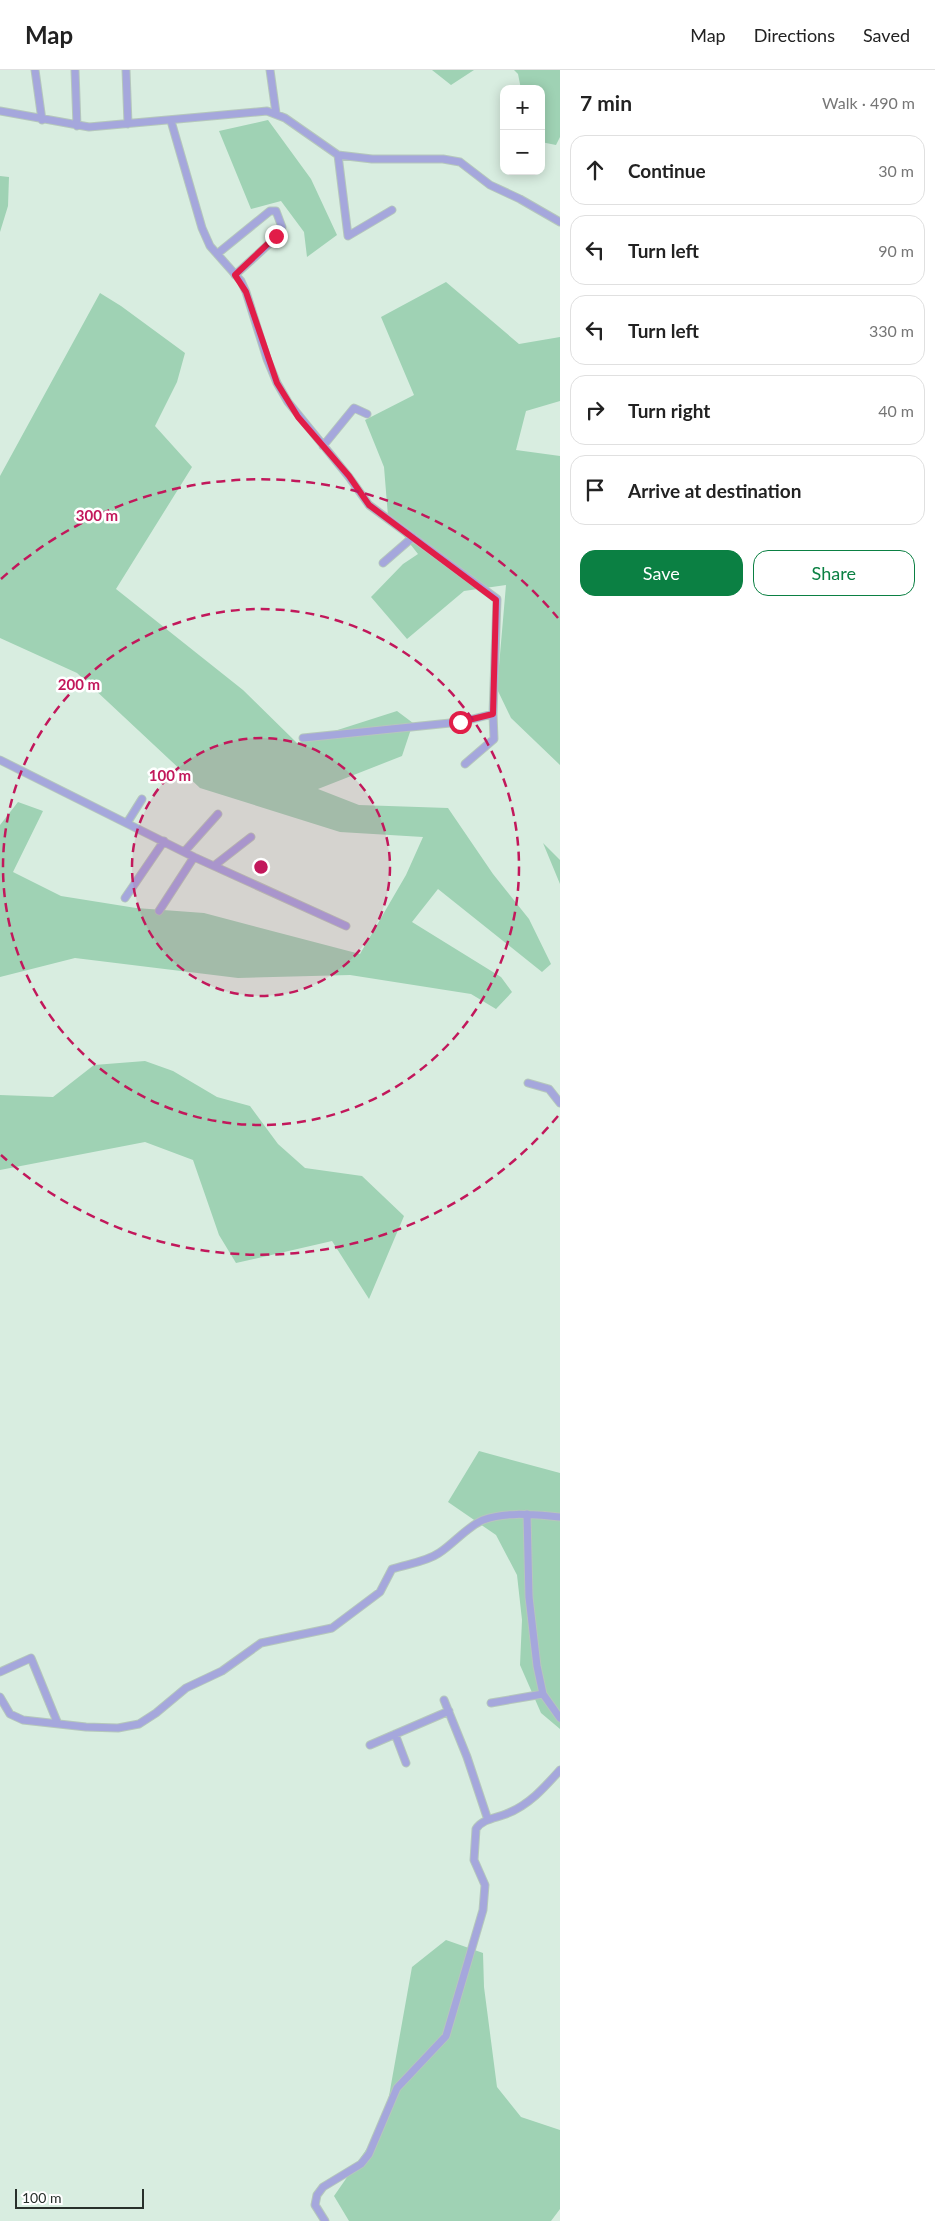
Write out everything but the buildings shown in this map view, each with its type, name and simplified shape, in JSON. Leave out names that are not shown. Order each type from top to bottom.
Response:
[{"type":"street","points":[[35,70],[42,120]]},
{"type":"street","points":[[75,70],[77,126]]},
{"type":"street","points":[[126,70],[128,124]]},
{"type":"street","points":[[270,70],[276,113]]},
{"type":"street","points":[[0,111],[77,126],[171,121],[267,110],[276,113],[338,155],[372,160],[443,159],[460,162],[490,185],[520,198],[560,222]]},
{"type":"street","points":[[171,121],[202,228],[210,246],[235,275],[246,292],[277,383],[298,417],[369,505],[496,600],[494,739],[465,764]]},
{"type":"street","points":[[338,155],[348,236],[392,210]]},
{"type":"street","points":[[217,254],[270,210],[276,211],[282,227],[280,233],[235,275]]},
{"type":"street","points":[[323,446],[354,408],[367,414]]},
{"type":"street","points":[[383,562],[414,537]]},
{"type":"street","points":[[303,738],[460,722],[493,714]]},
{"type":"street","points":[[0,760],[194,857],[346,926]]},
{"type":"street","points":[[126,823],[142,799]]},
{"type":"street","points":[[184,852],[218,814]]},
{"type":"street","points":[[215,865],[251,837]]},
{"type":"street","points":[[125,898],[164,841]]},
{"type":"street","points":[[158,911],[194,857]]},
{"type":"street","points":[[528,1083],[549,1089],[560,1103]]},
{"type":"street","points":[[527,1514],[529,1597],[537,1666],[543,1694],[560,1718]]},
{"type":"street","points":[[0,1698],[10,1714],[18,1718],[58,1724],[118,1728],[139,1724],[156,1713],[186,1688],[222,1671],[261,1643],[332,1628],[340,1624],[380,1592],[392,1569],[425,1560],[438,1554],[476,1523],[489,1518],[527,1514],[560,1517]]},
{"type":"street","points":[[0,1672],[31,1658],[58,1724]]},
{"type":"street","points":[[491,1703],[543,1694]]},
{"type":"street","points":[[444,1700],[467,1757],[488,1820]]},
{"type":"street","points":[[370,1744],[449,1711]]},
{"type":"street","points":[[395,1734],[406,1763]]},
{"type":"street","points":[[325,2221],[315,2205],[317,2195],[323,2187],[361,2164],[369,2154],[397,2088],[446,2036],[483,1910],[485,1885],[474,1860],[476,1829],[478,1825],[518,1809],[543,1790],[560,1770]]},
{"type":"green space","points":[[432,70],[474,70],[451,85]]},
{"type":"green space","points":[[514,70],[560,70],[560,137],[556,145],[545,143],[545,85],[520,85],[518,74]]},
{"type":"green space","points":[[268,120],[311,179],[337,235],[307,257],[304,232],[281,201],[251,209],[219,131]]},
{"type":"green space","points":[[0,176],[9,177],[8,206],[0,232]]},
{"type":"green space","points":[[446,282],[519,344],[560,337],[560,401],[526,411],[516,450],[560,456],[560,765],[511,718],[497,689],[506,585],[464,591],[407,639],[371,597],[403,564],[418,554],[388,516],[384,467],[365,420],[414,395],[381,317]]},
{"type":"green space","points":[[100,293],[185,353],[177,382],[155,426],[192,467],[116,589],[243,690],[297,743],[397,711],[413,723],[402,756],[318,789],[359,805],[448,808],[493,874],[529,919],[551,964],[542,972],[438,889],[412,922],[501,977],[512,992],[496,1009],[471,994],[350,975],[238,978],[75,958],[0,977],[0,825],[18,802],[43,811],[13,872],[61,896],[136,908],[204,913],[360,954],[406,875],[423,837],[340,832],[200,788],[77,673],[0,638],[0,476]]},
{"type":"green space","points":[[543,843],[560,860],[560,884]]},
{"type":"green space","points":[[145,1061],[173,1071],[217,1097],[250,1106],[278,1144],[305,1168],[362,1176],[404,1216],[369,1299],[332,1241],[236,1263],[219,1235],[193,1160],[145,1142],[0,1170],[0,1095],[53,1097],[94,1065]]},
{"type":"green space","points":[[479,1451],[560,1473],[560,1729],[541,1713],[520,1665],[522,1620],[517,1575],[496,1535],[448,1502]]},
{"type":"green space","points":[[446,1940],[483,1953],[484,1987],[497,2087],[521,2117],[560,2130],[560,2209],[551,2221],[349,2221],[334,2196],[384,2124],[412,1967]]},
{"type":"route","points":[[276,236],[235,275],[246,292],[267,359],[277,383],[288,402],[298,417],[349,476],[369,505],[496,600],[493,714],[460,722]]}]
